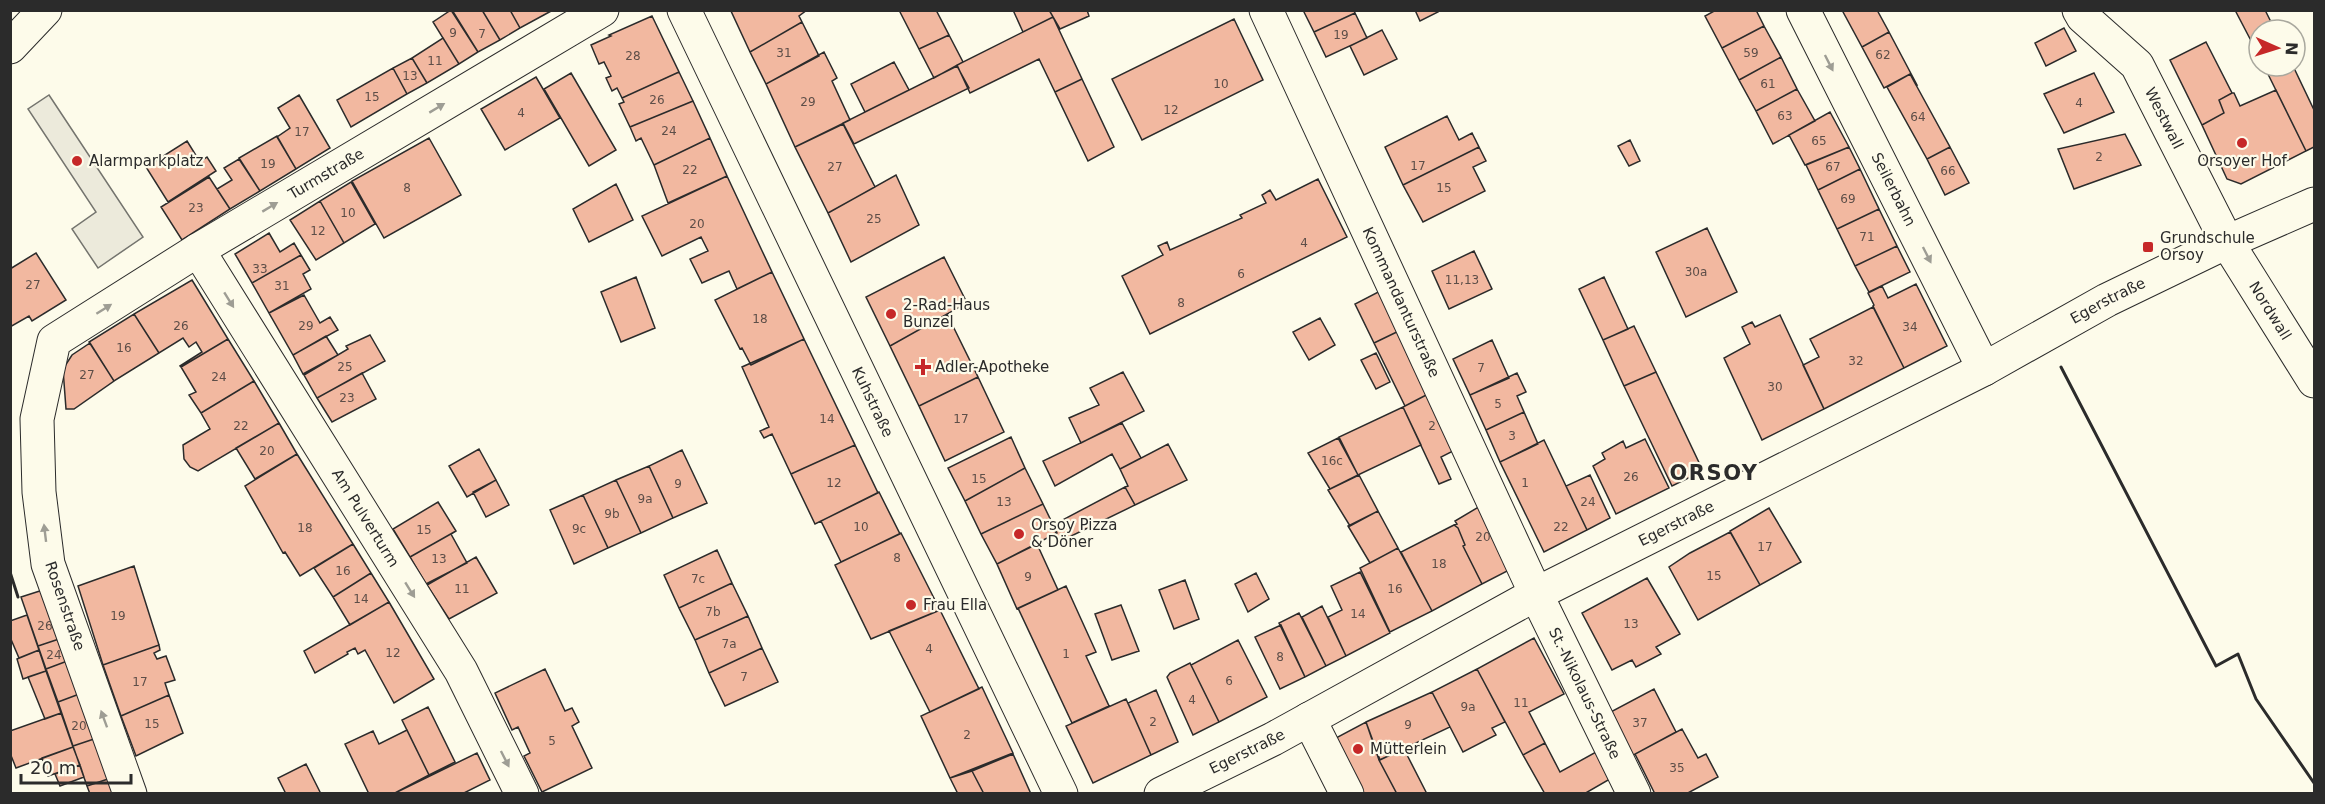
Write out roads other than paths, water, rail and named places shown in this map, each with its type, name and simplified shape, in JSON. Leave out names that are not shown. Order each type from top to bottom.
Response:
[{"type":"street","points":[[10,46],[45,10]]},
{"type":"street","name":"Turmstraße","points":[[54,340],[198,250],[602,10]]},
{"type":"street","name":"Kuhstraße","points":[[684,10],[1061,794]]},
{"type":"street","name":"Kommandanturstraße","points":[[1266,10],[1536,594]]},
{"type":"street","name":"Seilerbahn","points":[[1803,10],[1984,369]]},
{"type":"street","name":"Westwall","points":[[2079,10],[2082,17],[2137,65],[2227,242]]},
{"type":"street","name":"Egerstraße","points":[[1161,794],[1273,739],[1536,594],[1984,369],[2107,300],[2227,242],[2314,204]]},
{"type":"street","name":"Nordwall","points":[[2227,242],[2314,381]]},
{"type":"street","name":"Am Pulverturm","points":[[198,250],[461,671],[522,794]]},
{"type":"street","name":"Rosenstraße","points":[[54,340],[37,419],[39,492],[48,564],[130,794]]},
{"type":"street","name":"St.-Nikolaus-Straße","points":[[1536,594],[1634,794]]},
{"type":"street","points":[[1309,719],[1347,794]]},
{"type":"place","name":"Orsoyer Hof","points":[[2242,143]]},
{"type":"place","name":"Alarmparkplatz","points":[[77,161]]},
{"type":"place","name":"Grundschule Orsoy","points":[[2148,247]]},
{"type":"place","name":"2-Rad-Haus Bunzel","points":[[891,314]]},
{"type":"place","name":"Adler-Apotheke","points":[[923,367]]},
{"type":"place","name":"Orsoy Pizza & Döner","points":[[1019,534]]},
{"type":"place","name":"Frau Ella","points":[[911,605]]},
{"type":"place","name":"Mütterlein","points":[[1358,749]]},
{"type":"district","name":"ORSOY","points":[[1714,473]]}]
